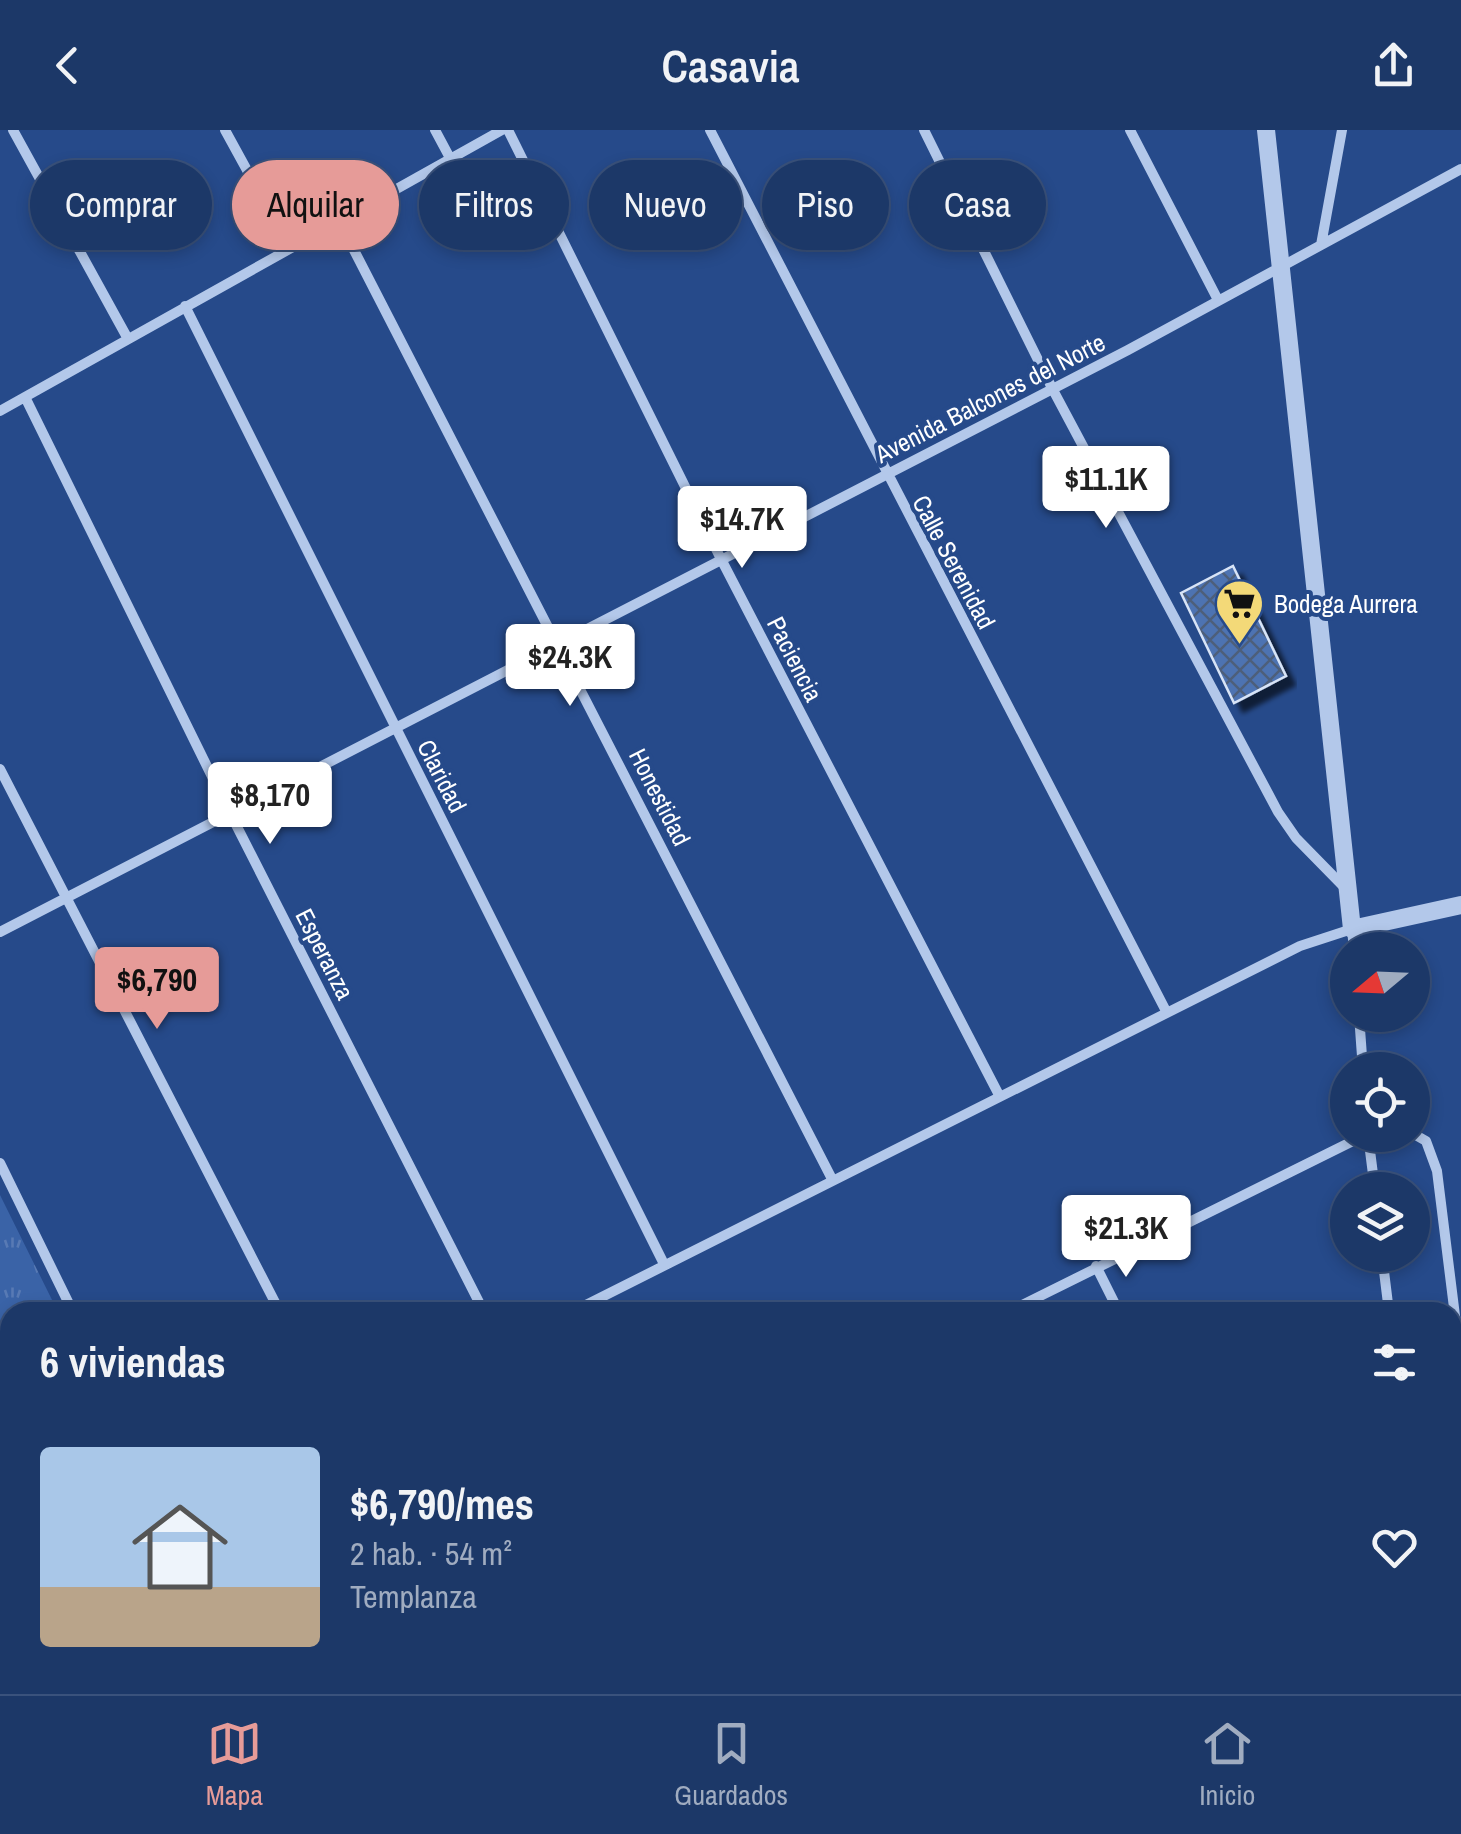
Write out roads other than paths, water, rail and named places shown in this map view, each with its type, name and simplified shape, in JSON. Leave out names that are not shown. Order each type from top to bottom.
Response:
[{"type":"street","points":[[13,130],[128,339]]},
{"type":"street","points":[[225,130],[241,160]]},
{"type":"street","points":[[435,130],[450,158]]},
{"type":"street","points":[[399,187],[505,130]]},
{"type":"street","name":"Paciencia","points":[[505,130],[721,560],[999,1095]]},
{"type":"street","name":"Calle Serenidad","points":[[710,130],[1166,1011]]},
{"type":"street","points":[[924,130],[1052,388],[1278,812],[1296,838],[1348,891]]},
{"type":"street","points":[[1130,130],[1218,300]]},
{"type":"street","points":[[1266,130],[1352,932]]},
{"type":"street","points":[[1321,244],[1342,130]]},
{"type":"street","name":"Avenida Balcones del Norte","points":[[0,932],[229,811],[560,645],[1461,169]]},
{"type":"street","points":[[0,411],[285,250]]},
{"type":"street","name":"Honestidad","points":[[354,250],[832,1180]]},
{"type":"street","name":"Claridad","points":[[186,306],[664,1264]]},
{"type":"street","name":"Esperanza","points":[[26,397],[229,811],[479,1302]]},
{"type":"street","points":[[0,769],[275,1302]]},
{"type":"street","points":[[591,1302],[1300,946],[1352,929],[1461,905]]},
{"type":"street","points":[[1027,1302],[1332,1152]]},
{"type":"street","points":[[1430,1152],[1436,1170],[1453,1302]]},
{"type":"street","points":[[0,1163],[68,1302]]},
{"type":"street","points":[[1096,1266],[1114,1302]]},
{"type":"street","points":[[1384,1272],[1388,1302]]},
{"type":"place","name":"Bodega Aurrera","points":[[1239,646]]}]
